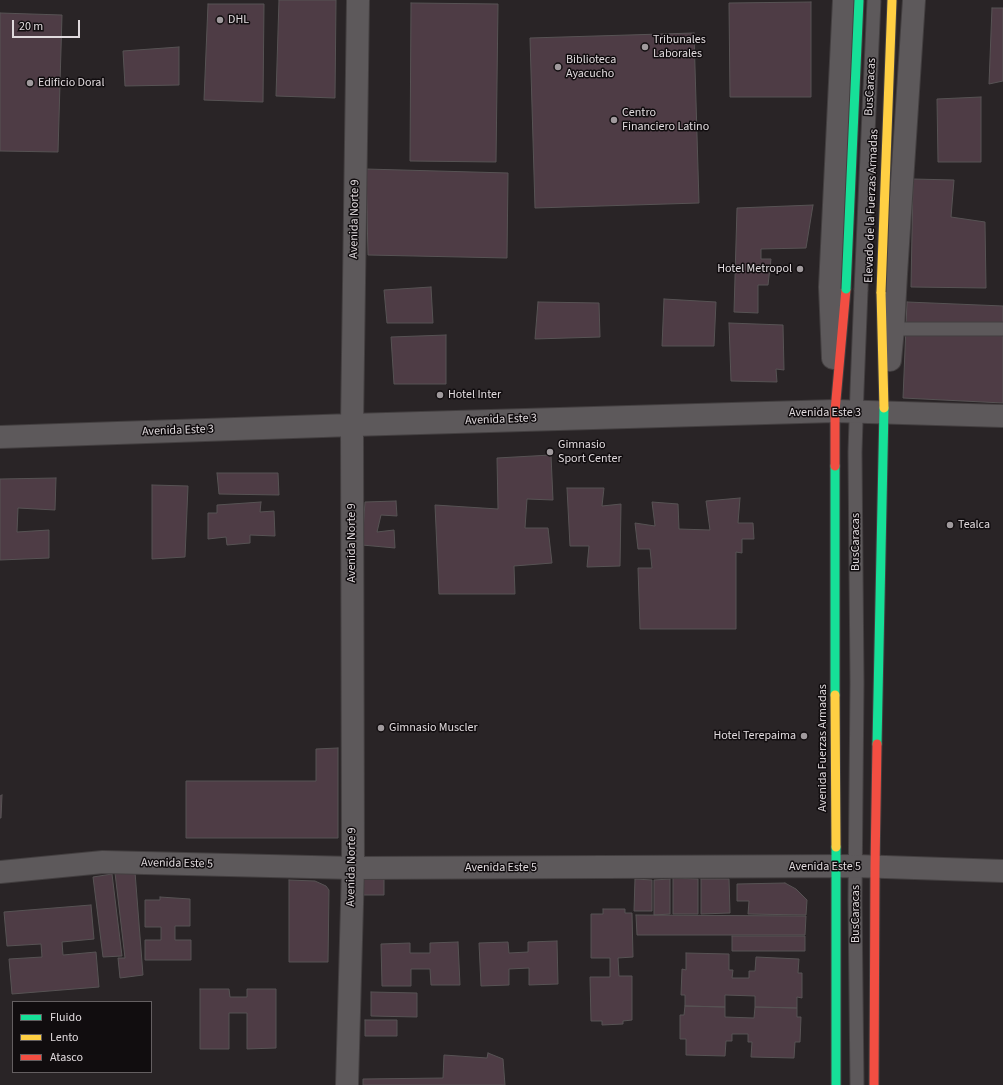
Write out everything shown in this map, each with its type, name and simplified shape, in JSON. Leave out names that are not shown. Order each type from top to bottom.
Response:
[{"type":"main road","name":"Elevado de la Fuerzas Armadas","points":[[835,411],[846,289],[859,0]]},
{"type":"main road","name":"Elevado de la Fuerzas Armadas","points":[[884,413],[881,292],[892,0]]},
{"type":"main road","name":"Avenida Fuerzas Armadas","points":[[835,411],[855,867],[874,1085]]},
{"type":"main road","name":"Avenida Fuerzas Armadas","points":[[836,1085],[855,867],[884,413]]},
{"type":"street","name":"Avenida Norte 9","points":[[347,1085],[353,868],[352,425],[358,0]]},
{"type":"street","points":[[835,411],[830,287],[844,0]]},
{"type":"street","points":[[884,413],[893,329],[914,0]]},
{"type":"street","name":"Avenida Este 3","points":[[0,437],[835,411],[1003,416]]},
{"type":"street","name":"Avenida Este 5","points":[[0,872],[103,862],[353,868],[855,867],[1003,871]]},
{"type":"lane","name":"BusCaracas","points":[[857,1085],[855,867],[857,683],[856,412],[874,0]]},
{"type":"lane","points":[[893,329],[1003,329]]},
{"type":"building","points":[[279,0],[336,0],[335,98],[276,96]]},
{"type":"building","points":[[811,2],[811,97],[730,97],[729,3]]},
{"type":"building","points":[[411,3],[498,4],[496,162],[410,161]]},
{"type":"building","points":[[208,4],[264,4],[263,102],[204,100]]},
{"type":"building","points":[[992,8],[1003,8],[1003,81],[989,84]]},
{"type":"building","name":"Edificio Doral","points":[[0,13],[62,15],[58,152],[0,151]]},
{"type":"building","name":"Centro Financiero Latino","points":[[694,33],[699,203],[535,208],[530,38]]},
{"type":"building","points":[[179,47],[179,85],[125,86],[123,51]]},
{"type":"building","points":[[981,97],[981,162],[938,162],[937,99]]},
{"type":"building","points":[[366,169],[508,173],[507,258],[368,255]]},
{"type":"building","points":[[913,179],[954,180],[951,217],[985,222],[986,288],[911,287]]},
{"type":"building","points":[[813,205],[806,248],[761,249],[761,259],[771,259],[768,285],[758,285],[758,313],[734,312],[737,208]]},
{"type":"building","points":[[431,287],[433,323],[387,323],[384,290]]},
{"type":"building","points":[[664,299],[716,302],[714,346],[662,346]]},
{"type":"building","points":[[538,302],[599,303],[600,337],[535,339]]},
{"type":"building","points":[[907,302],[1003,306],[1003,403],[903,398]]},
{"type":"building","points":[[729,323],[783,325],[784,370],[776,369],[777,382],[731,381]]},
{"type":"building","points":[[446,335],[446,384],[394,384],[391,337]]},
{"type":"building","points":[[551,455],[553,500],[527,499],[525,528],[548,528],[552,563],[514,566],[515,594],[439,594],[435,505],[498,509],[497,458]]},
{"type":"building","points":[[217,473],[278,473],[279,495],[219,494]]},
{"type":"building","points":[[56,478],[55,510],[18,508],[17,532],[49,530],[49,558],[0,560],[0,479]]},
{"type":"building","points":[[152,485],[188,486],[185,557],[152,559]]},
{"type":"building","points":[[567,488],[604,488],[602,506],[621,504],[620,566],[587,567],[589,546],[570,546]]},
{"type":"building","points":[[740,498],[738,523],[753,523],[754,539],[742,539],[742,553],[736,552],[736,629],[640,629],[638,568],[652,568],[650,549],[638,549],[635,523],[655,526],[652,502],[678,504],[679,529],[710,530],[706,501]]},
{"type":"building","points":[[396,501],[397,516],[381,515],[377,532],[394,530],[395,548],[362,545],[365,502]]},
{"type":"building","points":[[261,502],[260,512],[274,511],[275,536],[250,535],[250,543],[227,545],[226,537],[208,539],[208,513],[217,513],[217,505]]},
{"type":"building","points":[[338,748],[338,838],[186,838],[186,781],[316,781],[316,749]]},
{"type":"building","points":[[2,795],[1,818],[0,818],[0,796]]},
{"type":"building","points":[[135,872],[143,975],[120,978],[118,958],[125,958],[115,873]]},
{"type":"building","points":[[112,874],[122,956],[103,957],[93,877]]},
{"type":"building","points":[[362,877],[384,877],[384,895],[362,895]]},
{"type":"building","points":[[673,878],[698,879],[698,914],[673,914]]},
{"type":"building","points":[[635,879],[652,880],[652,911],[634,911]]},
{"type":"building","points":[[670,879],[670,914],[654,915],[654,880]]},
{"type":"building","points":[[701,879],[729,879],[730,913],[701,914]]},
{"type":"building","points":[[289,880],[315,881],[326,886],[329,890],[328,962],[289,962]]},
{"type":"building","points":[[785,883],[796,889],[807,900],[806,915],[748,914],[749,901],[737,901],[737,884]]},
{"type":"building","points":[[160,897],[190,899],[190,926],[175,926],[175,940],[191,940],[191,960],[145,960],[145,940],[161,940],[161,927],[145,927],[145,900],[160,900]]},
{"type":"building","points":[[91,905],[94,939],[62,942],[63,955],[96,952],[99,987],[12,994],[9,959],[42,957],[41,944],[7,946],[4,912]]},
{"type":"building","points":[[603,909],[625,909],[625,913],[632,913],[633,957],[618,958],[619,976],[632,976],[632,1020],[623,1021],[623,1024],[602,1025],[602,1021],[591,1021],[590,977],[610,977],[610,958],[591,958],[591,914],[603,914]]},
{"type":"building","points":[[636,915],[806,916],[805,935],[637,935]]},
{"type":"building","points":[[732,936],[805,936],[805,951],[732,951]]},
{"type":"building","points":[[557,941],[558,984],[529,985],[529,968],[509,969],[509,985],[481,986],[479,943],[508,942],[509,953],[528,952],[528,942]]},
{"type":"building","points":[[458,942],[460,985],[431,985],[430,969],[411,969],[411,986],[382,986],[381,944],[410,943],[410,953],[430,953],[430,943]]},
{"type":"building","points":[[686,953],[729,954],[729,970],[733,970],[732,978],[749,978],[749,971],[755,971],[756,957],[799,959],[798,973],[802,973],[802,998],[797,997],[797,1008],[755,1007],[755,996],[725,995],[725,1007],[685,1006],[685,995],[681,995],[682,969],[686,970]]},
{"type":"building","points":[[200,989],[229,989],[230,997],[247,997],[247,989],[276,989],[276,1048],[247,1049],[247,1013],[229,1013],[229,1049],[200,1049]]},
{"type":"building","points":[[371,992],[417,993],[417,1017],[371,1016]]},
{"type":"building","points":[[685,1006],[725,1007],[725,1017],[754,1018],[755,1007],[797,1008],[797,1017],[801,1017],[800,1042],[795,1042],[794,1058],[751,1057],[752,1042],[748,1042],[748,1034],[732,1034],[732,1041],[726,1041],[725,1056],[686,1055],[686,1039],[680,1039],[680,1015],[684,1015]]},
{"type":"building","points":[[365,1020],[397,1020],[397,1036],[365,1036]]},
{"type":"building","points":[[488,1053],[503,1059],[505,1085],[363,1085],[363,1079],[443,1078],[444,1055],[487,1058]]},
{"type":"traffic: fast","points":[[846,289],[859,0]]},
{"type":"traffic: fast","points":[[877,744],[884,408]]},
{"type":"traffic: fast","points":[[835,466],[835,695]]},
{"type":"traffic: fast","points":[[836,847],[836,1085]]},
{"type":"traffic: slow","points":[[881,292],[892,0]]},
{"type":"traffic: slow","points":[[881,292],[884,408]]},
{"type":"traffic: slow","points":[[835,695],[836,847]]},
{"type":"traffic: jam","points":[[835,466],[835,411],[846,289]]},
{"type":"traffic: jam","points":[[874,1085],[877,744]]},
{"type":"place","name":"DHL","points":[[220,20]]},
{"type":"place","name":"Tribunales Laborales","points":[[645,47]]},
{"type":"place","name":"Biblioteca Ayacucho","points":[[558,67]]},
{"type":"place","name":"Edificio Doral","points":[[30,83]]},
{"type":"place","name":"Centro Financiero Latino","points":[[614,120]]},
{"type":"place","name":"Hotel Metropol","points":[[800,269]]},
{"type":"place","name":"Hotel Inter","points":[[440,395]]},
{"type":"place","name":"Gimnasio Sport Center","points":[[550,452]]},
{"type":"place","name":"Tealca","points":[[950,525]]},
{"type":"place","name":"Gimnasio Muscler","points":[[381,728]]},
{"type":"place","name":"Hotel Terepaima","points":[[804,736]]}]
